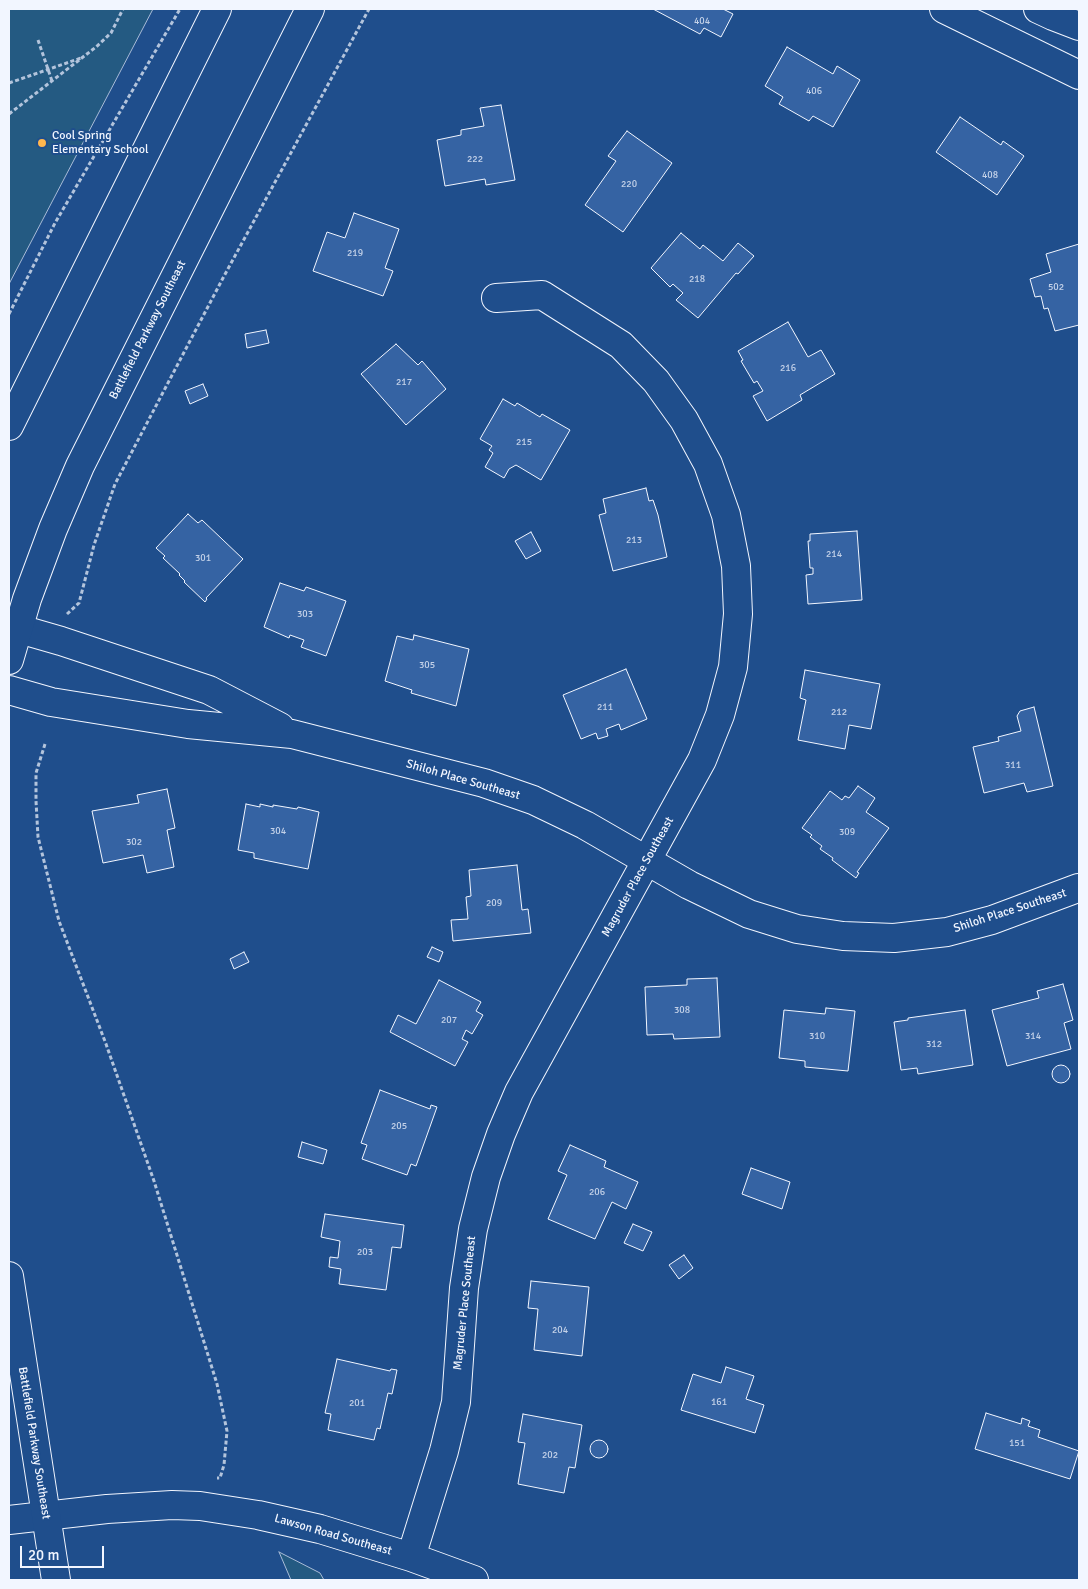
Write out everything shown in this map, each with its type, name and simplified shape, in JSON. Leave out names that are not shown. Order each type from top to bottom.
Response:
[{"type":"street","points":[[9,426],[217,9]]},
{"type":"street","name":"Battlefield Parkway Southeast","points":[[9,660],[14,627],[80,466],[310,9]]},
{"type":"street","points":[[944,9],[1079,75]]},
{"type":"street","points":[[1038,9],[1079,26]]},
{"type":"street","name":"Magruder Place Southeast","points":[[411,1558],[444,1452],[456,1402],[464,1288],[473,1229],[486,1177],[501,1134],[519,1092],[702,760],[720,715],[732,667],[738,614],[736,566],[726,515],[708,464],[684,420],[656,381],[621,345],[542,295],[496,298]]},
{"type":"street","name":"Shiloh Place Southeast","points":[[14,627],[209,690],[292,734]]},
{"type":"street","name":"Shiloh Place Southeast","points":[[9,690],[51,702],[178,722],[292,734],[484,784],[533,800],[585,825],[689,885],[750,914],[796,929],[843,936],[894,938],[947,932],[992,920],[1078,888]]},
{"type":"street","name":"Battlefield Parkway Southeast","points":[[9,1276],[56,1580]]},
{"type":"street","name":"Lawson Road Southeast","points":[[9,1520],[45,1515],[172,1505],[200,1506],[258,1515],[320,1529],[474,1580]]},
{"type":"path","points":[[9,114],[96,47],[111,33],[123,9]]},
{"type":"path","points":[[9,314],[55,223],[180,9]]},
{"type":"path","points":[[67,615],[79,603],[94,545],[115,484],[223,278],[369,9]]},
{"type":"path","points":[[38,40],[52,81]]},
{"type":"path","points":[[9,83],[84,56]]},
{"type":"path","points":[[45,744],[36,773],[38,837],[59,921],[106,1044],[154,1181],[217,1384],[227,1431],[224,1465],[220,1478],[212,1478]]},
{"type":"shaded area","name":"Cool Spring Elementary School","points":[[9,9],[153,9],[9,284]]},
{"type":"shaded area","points":[[279,1552],[320,1573],[324,1580],[291,1580]]},
{"type":"building","points":[[653,9],[723,9],[733,14],[721,37],[704,28],[700,34]]},
{"type":"building","points":[[787,47],[833,74],[837,66],[860,80],[833,127],[813,116],[809,121],[779,104],[783,97],[765,86]]},
{"type":"building","points":[[501,105],[515,180],[486,185],[485,179],[445,186],[437,140],[461,135],[461,130],[484,126],[480,108]]},
{"type":"building","points":[[960,117],[1001,145],[1003,141],[1024,156],[997,195],[936,152]]},
{"type":"building","points":[[627,131],[672,163],[623,232],[585,205],[616,161],[608,156]]},
{"type":"building","points":[[354,213],[399,229],[385,268],[393,271],[383,296],[313,271],[327,232],[345,238]]},
{"type":"building","points":[[681,233],[700,249],[703,245],[723,261],[738,243],[754,256],[738,274],[736,273],[698,318],[676,300],[683,293],[673,284],[670,287],[651,268]]},
{"type":"building","points":[[1079,244],[1079,325],[1055,331],[1048,308],[1044,309],[1041,296],[1035,297],[1030,279],[1051,272],[1046,254]]},
{"type":"building","points":[[788,322],[808,357],[821,350],[835,374],[800,395],[802,400],[767,421],[753,396],[763,391],[757,381],[754,383],[741,361],[743,360],[738,351]]},
{"type":"building","points":[[266,330],[269,343],[247,348],[245,334]]},
{"type":"building","points":[[396,344],[418,365],[422,361],[446,389],[406,425],[361,374]]},
{"type":"building","points":[[203,384],[208,396],[190,404],[185,391]]},
{"type":"building","points":[[503,399],[515,406],[517,403],[540,417],[542,414],[570,430],[541,480],[516,465],[509,469],[504,478],[485,467],[493,453],[489,450],[492,446],[480,439]]},
{"type":"building","points":[[646,488],[649,501],[653,500],[658,515],[667,557],[613,571],[599,515],[606,513],[603,499]]},
{"type":"building","points":[[188,514],[198,523],[202,520],[243,559],[206,598],[205,602],[184,582],[180,574],[163,558],[165,556],[156,548]]},
{"type":"building","points":[[857,531],[862,600],[808,604],[806,575],[813,574],[813,568],[810,568],[808,541],[810,541],[810,534]]},
{"type":"building","points":[[531,532],[541,551],[526,559],[515,541]]},
{"type":"building","points":[[280,583],[304,591],[306,587],[346,601],[326,656],[301,647],[304,640],[290,635],[289,638],[264,627]]},
{"type":"building","points":[[414,635],[469,649],[456,706],[411,693],[412,690],[385,681],[397,636],[413,640]]},
{"type":"building","points":[[626,669],[647,719],[621,730],[619,724],[606,729],[608,736],[598,739],[596,733],[581,739],[563,695]]},
{"type":"building","points":[[805,670],[880,684],[871,729],[849,725],[845,749],[798,740],[806,700],[800,698]]},
{"type":"building","points":[[1034,707],[1053,786],[1027,792],[1024,783],[984,793],[973,747],[999,741],[998,737],[1021,731],[1017,716],[1020,711]]},
{"type":"building","points":[[858,786],[875,798],[866,812],[889,828],[857,872],[859,873],[856,878],[820,849],[822,846],[802,828],[830,791],[842,800],[845,796],[849,798]]},
{"type":"building","points":[[167,789],[175,828],[167,830],[174,867],[147,873],[143,855],[103,863],[92,811],[139,803],[137,795]]},
{"type":"building","points":[[246,804],[260,807],[260,804],[297,809],[298,807],[319,812],[308,869],[254,858],[254,853],[238,850]]},
{"type":"building","points":[[517,865],[522,910],[528,909],[531,933],[453,941],[451,920],[468,919],[466,897],[471,896],[469,870]]},
{"type":"building","points":[[432,947],[443,952],[439,962],[427,957]]},
{"type":"building","points":[[244,952],[249,962],[234,969],[230,959]]},
{"type":"building","points":[[717,978],[720,1037],[674,1039],[673,1034],[647,1035],[645,987],[687,985],[687,979]]},
{"type":"building","points":[[439,980],[481,1002],[476,1011],[483,1015],[472,1034],[466,1030],[462,1039],[468,1042],[455,1066],[390,1032],[398,1015],[416,1024]]},
{"type":"building","points":[[1063,984],[1073,1020],[1064,1023],[1071,1049],[1007,1066],[992,1010],[1039,998],[1037,991]]},
{"type":"building","points":[[826,1008],[855,1011],[848,1071],[805,1067],[805,1061],[779,1058],[784,1010],[825,1014]]},
{"type":"building","points":[[965,1010],[973,1065],[918,1074],[917,1068],[901,1070],[894,1022],[908,1020],[908,1018]]},
{"type":"building","points":[[1061,1065],[1067,1068],[1070,1074],[1067,1080],[1061,1083],[1055,1080],[1052,1074],[1055,1068]]},
{"type":"building","points":[[380,1090],[430,1109],[431,1105],[437,1107],[416,1166],[411,1164],[407,1175],[362,1159],[367,1145],[361,1143]]},
{"type":"building","points":[[302,1142],[327,1150],[323,1164],[298,1157]]},
{"type":"building","points":[[570,1145],[606,1161],[604,1167],[638,1182],[626,1209],[612,1202],[595,1239],[548,1219],[567,1175],[558,1171]]},
{"type":"building","points":[[751,1168],[790,1182],[782,1209],[742,1194]]},
{"type":"building","points":[[325,1214],[404,1225],[401,1248],[392,1247],[386,1290],[339,1284],[341,1269],[329,1267],[330,1257],[338,1258],[340,1241],[321,1237]]},
{"type":"building","points":[[633,1224],[652,1232],[643,1251],[624,1243]]},
{"type":"building","points":[[684,1255],[693,1268],[679,1279],[669,1265]]},
{"type":"building","points":[[531,1281],[589,1287],[582,1356],[534,1350],[538,1309],[528,1308]]},
{"type":"building","points":[[337,1359],[390,1371],[391,1369],[397,1370],[392,1394],[388,1393],[380,1429],[377,1428],[374,1440],[328,1430],[331,1414],[325,1413]]},
{"type":"building","points":[[726,1367],[754,1376],[746,1399],[764,1405],[755,1433],[681,1410],[693,1374],[721,1383]]},
{"type":"building","points":[[986,1413],[1021,1424],[1022,1418],[1030,1421],[1028,1426],[1040,1430],[1038,1437],[1079,1451],[1070,1479],[975,1449]]},
{"type":"building","points":[[523,1414],[582,1425],[575,1468],[569,1467],[564,1493],[518,1484],[525,1443],[518,1442]]},
{"type":"building","points":[[595,1440],[603,1440],[608,1445],[606,1456],[595,1458],[590,1453],[590,1445]]},
{"type":"place","name":"Cool Spring Elementary School","points":[[42,143]]}]
